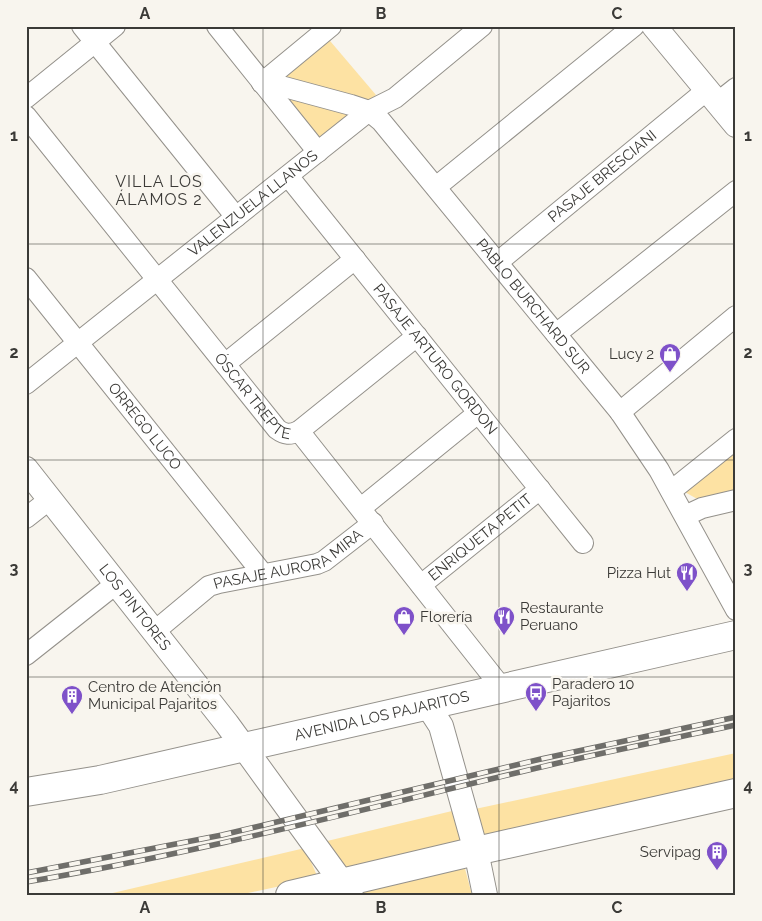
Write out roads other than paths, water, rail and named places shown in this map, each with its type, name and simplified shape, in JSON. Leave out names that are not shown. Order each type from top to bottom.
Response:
[{"type":"main road","name":"AVENIDA LOS PAJARITOS","points":[[26,792],[100,780],[736,635]]},
{"type":"main road","points":[[290,895],[344,891],[476,851],[736,793]]},
{"type":"street","points":[[82,26],[236,217]]},
{"type":"street","points":[[26,98],[115,26]]},
{"type":"street","points":[[217,26],[318,152]]},
{"type":"street","points":[[262,83],[331,26]]},
{"type":"street","name":"VALENZUELA LLANOS","points":[[26,384],[369,111],[395,98],[482,26]]},
{"type":"street","points":[[436,187],[634,26]]},
{"type":"street","points":[[654,26],[736,125]]},
{"type":"street","name":"PABLO BURCHARD SUR","points":[[262,83],[369,111],[381,120],[620,412],[646,448],[672,491],[736,610]]},
{"type":"street","name":"PASAJE BRESCIANI","points":[[498,262],[712,96],[736,88]]},
{"type":"street","name":"ÓSCAR TREPTE","points":[[26,116],[277,429],[286,434],[298,431],[367,515],[502,688]]},
{"type":"street","name":"PASAJE ARTURO GORDON","points":[[288,176],[583,543]]},
{"type":"street","points":[[556,334],[736,192]]},
{"type":"street","points":[[225,364],[355,259]]},
{"type":"street","name":"ORREGO LUCO","points":[[26,278],[263,574]]},
{"type":"street","points":[[620,412],[736,316]]},
{"type":"street","points":[[298,431],[416,336]]},
{"type":"street","name":"PASAJE AURORA MIRA","points":[[154,631],[208,586],[219,582],[317,564],[324,561],[367,515],[478,413]]},
{"type":"street","points":[[672,491],[736,439]]},
{"type":"street","name":"LOS PINTORES","points":[[26,469],[244,747],[344,891]]},
{"type":"street","name":"ENRIQUETA PETIT","points":[[421,585],[540,489]]},
{"type":"street","points":[[26,518],[50,499]]},
{"type":"street","points":[[685,516],[702,508],[736,500]]},
{"type":"street","points":[[26,655],[117,583]]},
{"type":"street","points":[[428,706],[441,726],[476,851],[485,895]]},
{"type":"railway","points":[[26,873],[222,835],[541,759],[736,717]]},
{"type":"railway","points":[[26,882],[159,857],[554,764],[736,725]]},
{"type":"place","name":"Lucy 2","points":[[670,373]]},
{"type":"place","name":"Pizza Hut","points":[[687,592]]},
{"type":"place","name":"Florería","points":[[404,636]]},
{"type":"place","name":"Restaurante Peruano","points":[[504,636]]},
{"type":"place","name":"Paradero 10 Pajaritos","points":[[536,712]]},
{"type":"place","name":"Centro de Atención Municipal Pajaritos","points":[[72,715]]},
{"type":"place","name":"Servipag","points":[[717,871]]},
{"type":"district","name":"VILLA LOS ÁLAMOS 2","points":[[159,190]]}]
